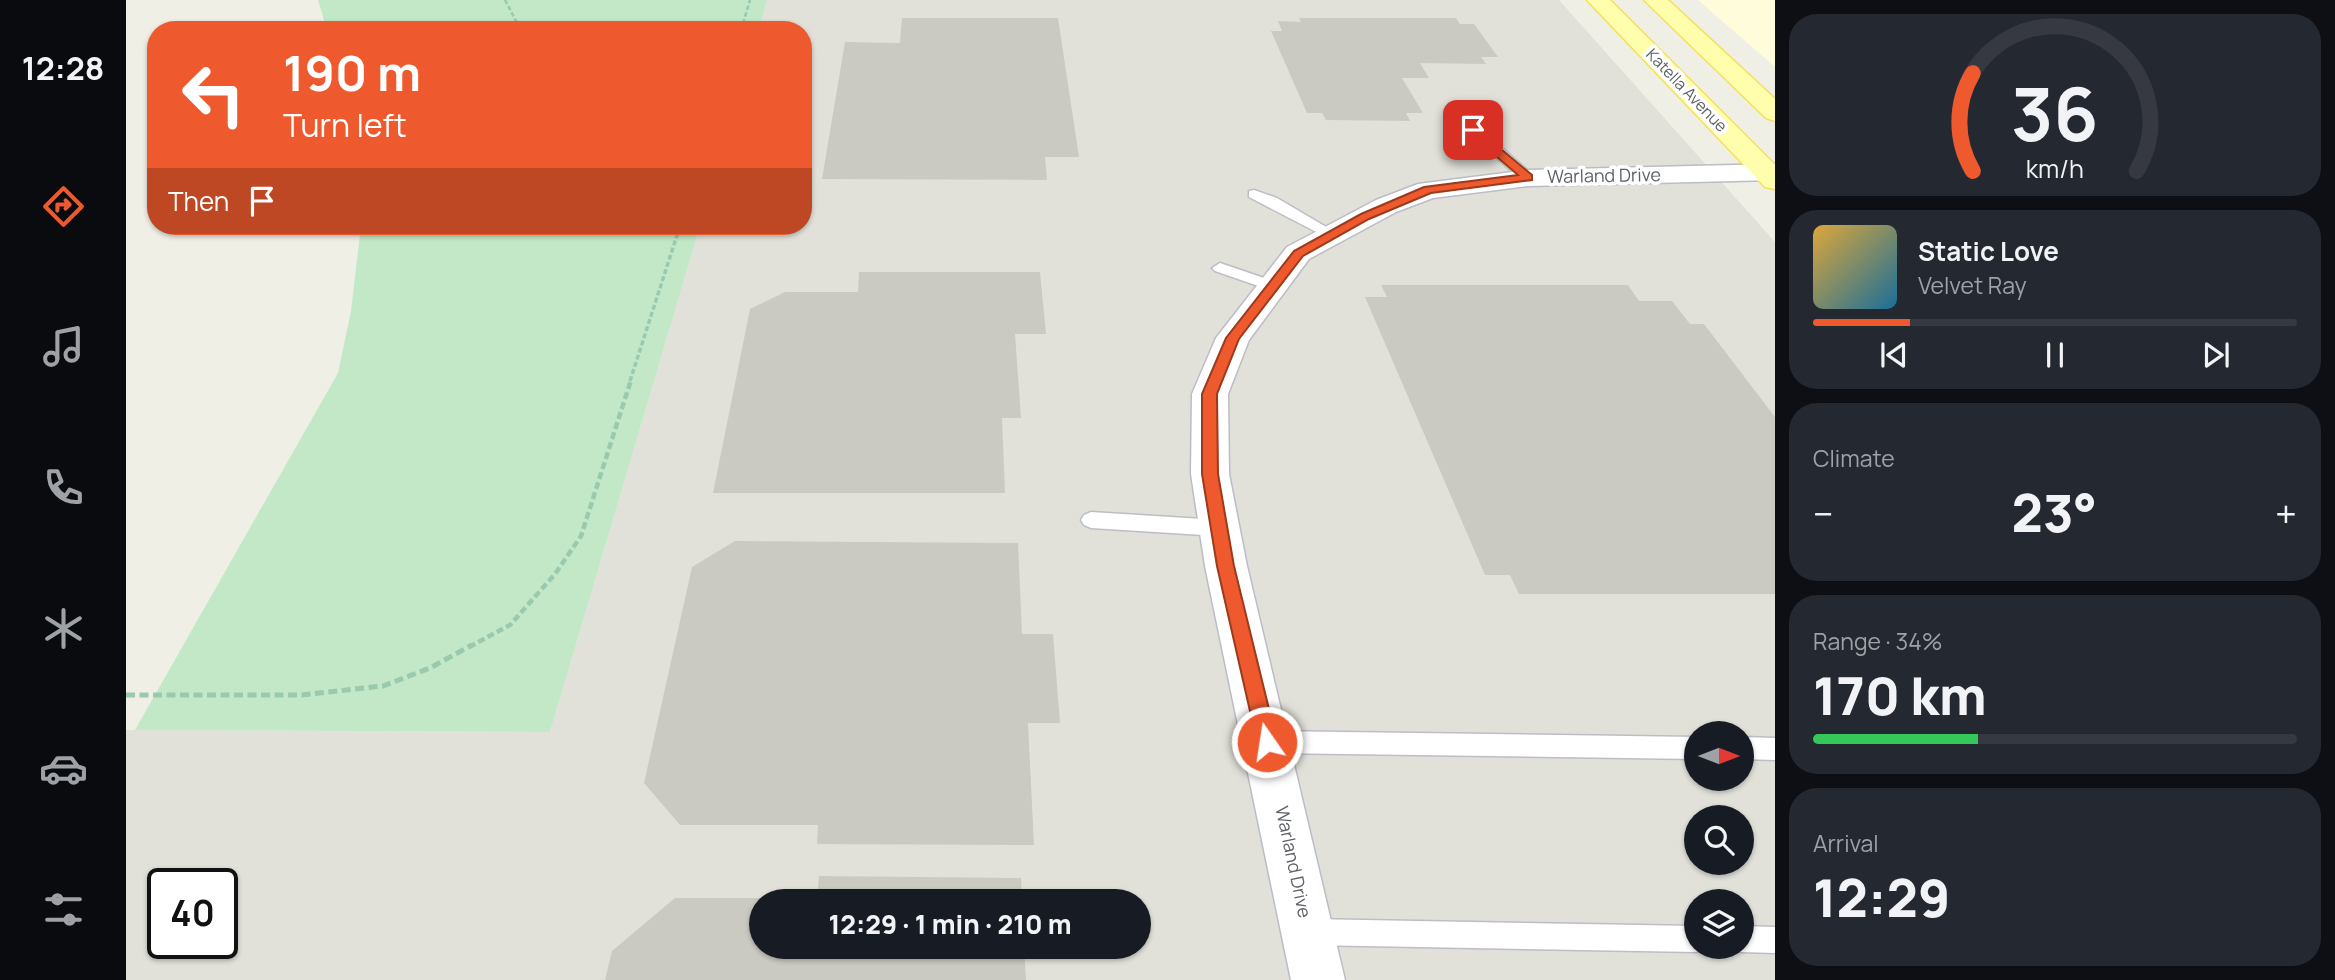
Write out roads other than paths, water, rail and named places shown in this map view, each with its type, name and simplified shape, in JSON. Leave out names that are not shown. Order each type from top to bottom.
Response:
[{"type":"main road","name":"Katella Avenue","points":[[1598,0],[1772,175]]},
{"type":"main road","points":[[1655,0],[1775,113]]},
{"type":"street","name":"Warland Drive","points":[[1318,980],[1219,528],[1210,474],[1210,394],[1233,338],[1298,253],[1386,206],[1428,190],[1528,178],[1772,175]]},
{"type":"lane","points":[[1473,130],[1528,178]]},
{"type":"lane","points":[[1254,194],[1331,234]]},
{"type":"lane","points":[[1220,268],[1273,286]]},
{"type":"lane","points":[[1091,520],[1219,528]]},
{"type":"lane","points":[[1267,742],[1684,748]]},
{"type":"lane","points":[[1754,748],[1775,749]]},
{"type":"lane","points":[[1308,932],[1684,939]]},
{"type":"lane","points":[[1754,940],[1775,940]]}]
